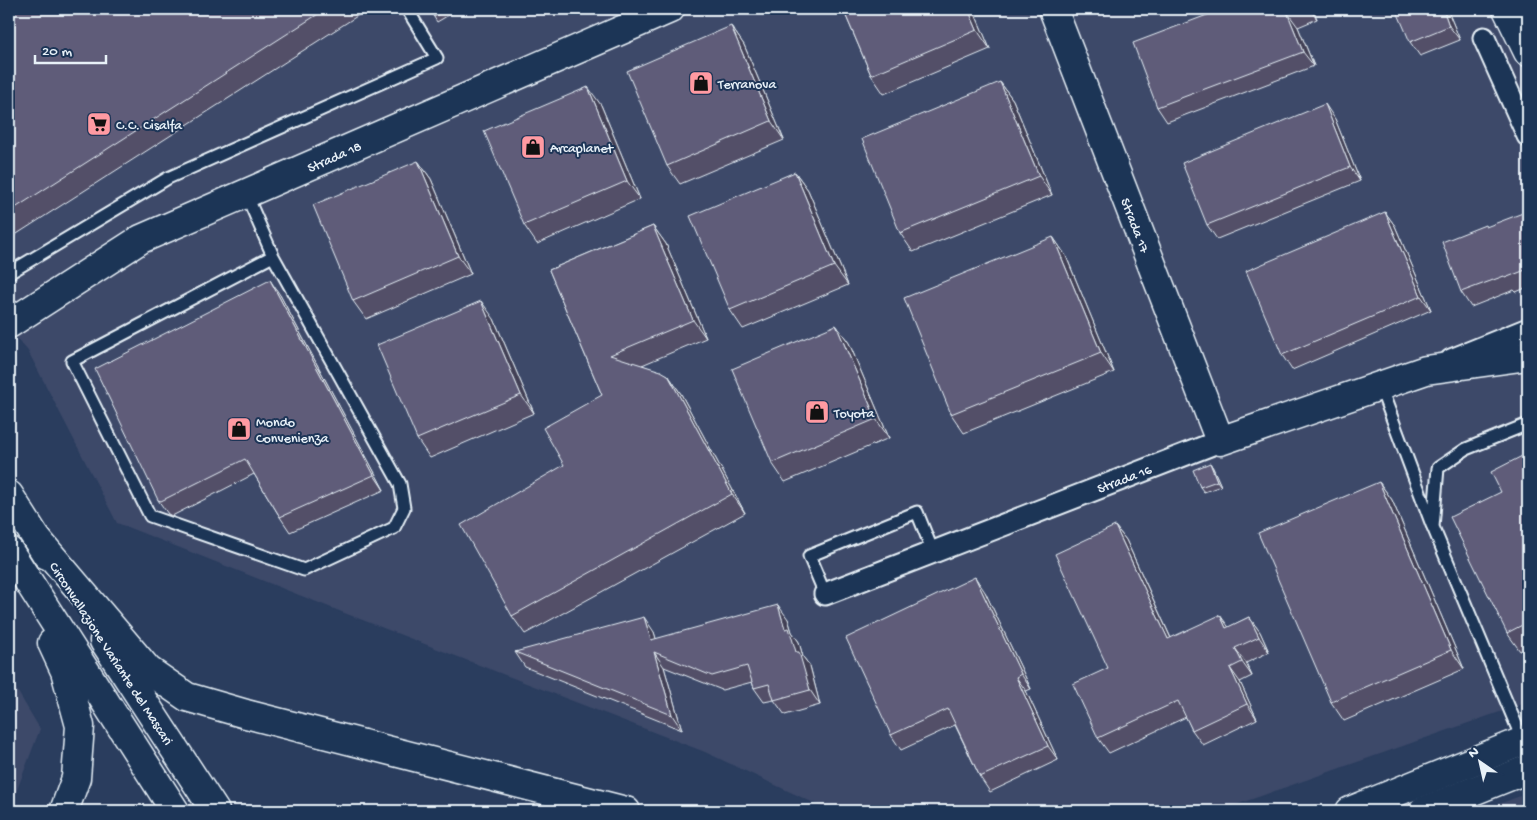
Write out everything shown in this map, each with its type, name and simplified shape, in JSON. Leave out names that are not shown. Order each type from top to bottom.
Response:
[{"type":"main road","name":"Strada 17","points":[[1053,9],[1220,441]]},
{"type":"main road","points":[[1507,9],[1528,52]]},
{"type":"main road","name":"Strada 18","points":[[9,324],[141,239],[659,11]]},
{"type":"main road","name":"Strada 16","points":[[1220,441],[1426,370],[1528,356]]},
{"type":"main road","name":"Circonvallazione Variante del Mascari","points":[[9,495],[215,811]]},
{"type":"main road","points":[[37,539],[148,670],[187,697],[246,714],[626,811]]},
{"type":"main road","points":[[12,556],[64,671],[80,726],[76,778],[64,811]]},
{"type":"main road","points":[[12,556],[175,811]]},
{"type":"main road","points":[[1350,811],[1525,740]]},
{"type":"main road","points":[[1423,811],[1528,769]]},
{"type":"street","points":[[1484,38],[1528,136]]},
{"type":"street","name":"Strada 16","points":[[1426,370],[1528,329]]},
{"type":"street","name":"Strada 16","points":[[825,594],[1220,441]]},
{"type":"lane","points":[[9,273],[168,178],[437,58],[407,9]]},
{"type":"lane","points":[[246,194],[273,256],[400,484],[404,508],[394,528],[304,570],[150,516],[72,361],[273,256]]},
{"type":"lane","points":[[1380,386],[1433,527],[1525,740]]},
{"type":"lane","points":[[1433,527],[1438,468],[1466,449],[1528,424]]},
{"type":"lane","points":[[825,594],[809,556],[917,512],[933,552]]},
{"type":"shaded area","points":[[9,9],[1528,9],[1528,702],[1218,811],[831,811],[705,752],[117,523],[28,351],[9,329]]},
{"type":"shaded area","points":[[9,677],[40,729],[9,811]]},
{"type":"shaded area","points":[[1528,793],[1528,811],[1481,811]]},
{"type":"building","name":"C.C. Cisalfa","points":[[9,9],[326,9],[9,212]]},
{"type":"building","points":[[429,9],[447,9],[434,17]]},
{"type":"building","points":[[843,9],[968,9],[977,30],[871,75]]},
{"type":"building","points":[[1223,9],[1296,9],[1287,12],[1303,52],[1157,107],[1133,43]]},
{"type":"building","points":[[1396,9],[1443,9],[1449,26],[1410,42]]},
{"type":"building","points":[[731,26],[771,121],[667,166],[627,71]]},
{"type":"building","points":[[1000,82],[1039,176],[900,233],[862,139]]},
{"type":"building","points":[[588,87],[627,181],[524,225],[484,131]]},
{"type":"building","points":[[1325,104],[1350,167],[1207,225],[1182,163]]},
{"type":"building","points":[[418,161],[458,256],[353,301],[313,205]]},
{"type":"building","points":[[795,172],[834,266],[730,310],[690,216]]},
{"type":"building","points":[[1528,211],[1528,269],[1461,292],[1442,242]]},
{"type":"building","points":[[1385,212],[1421,296],[1282,355],[1246,271]]},
{"type":"building","points":[[653,226],[693,320],[610,355],[668,375],[732,494],[512,616],[461,525],[564,465],[543,428],[602,395],[549,270]]},
{"type":"building","points":[[1053,237],[1101,353],[951,414],[904,298]]},
{"type":"building","name":"Mondo Convenienza","points":[[270,280],[374,475],[280,517],[245,459],[161,501],[158,500],[95,369]]},
{"type":"building","points":[[481,301],[521,395],[417,439],[377,345]]},
{"type":"building","name":"Toyota","points":[[836,325],[876,419],[772,463],[732,369]]},
{"type":"building","points":[[1528,453],[1528,622],[1507,633],[1450,517],[1501,492],[1491,472]]},
{"type":"building","points":[[1210,463],[1217,481],[1200,487],[1193,470]]},
{"type":"building","points":[[1379,482],[1451,650],[1331,702],[1258,533]]},
{"type":"building","points":[[1115,526],[1168,639],[1220,615],[1226,628],[1249,617],[1259,637],[1235,648],[1242,662],[1230,668],[1247,704],[1192,730],[1178,701],[1098,738],[1073,684],[1108,668],[1055,554]]},
{"type":"building","points":[[975,577],[1021,674],[1016,677],[1048,746],[980,777],[948,709],[891,735],[846,638]]},
{"type":"building","points":[[778,605],[785,629],[789,628],[796,652],[799,652],[810,690],[774,700],[769,684],[754,688],[747,666],[712,676],[654,652],[672,715],[515,652],[644,617],[651,640]]},
{"type":"place","name":"Terranova","points":[[701,83]]},
{"type":"place","name":"C.C. Cisalfa","points":[[99,124]]},
{"type":"place","name":"Arcaplanet","points":[[533,147]]},
{"type":"place","name":"Toyota","points":[[817,412]]},
{"type":"place","name":"Mondo Convenienza","points":[[239,429]]}]
